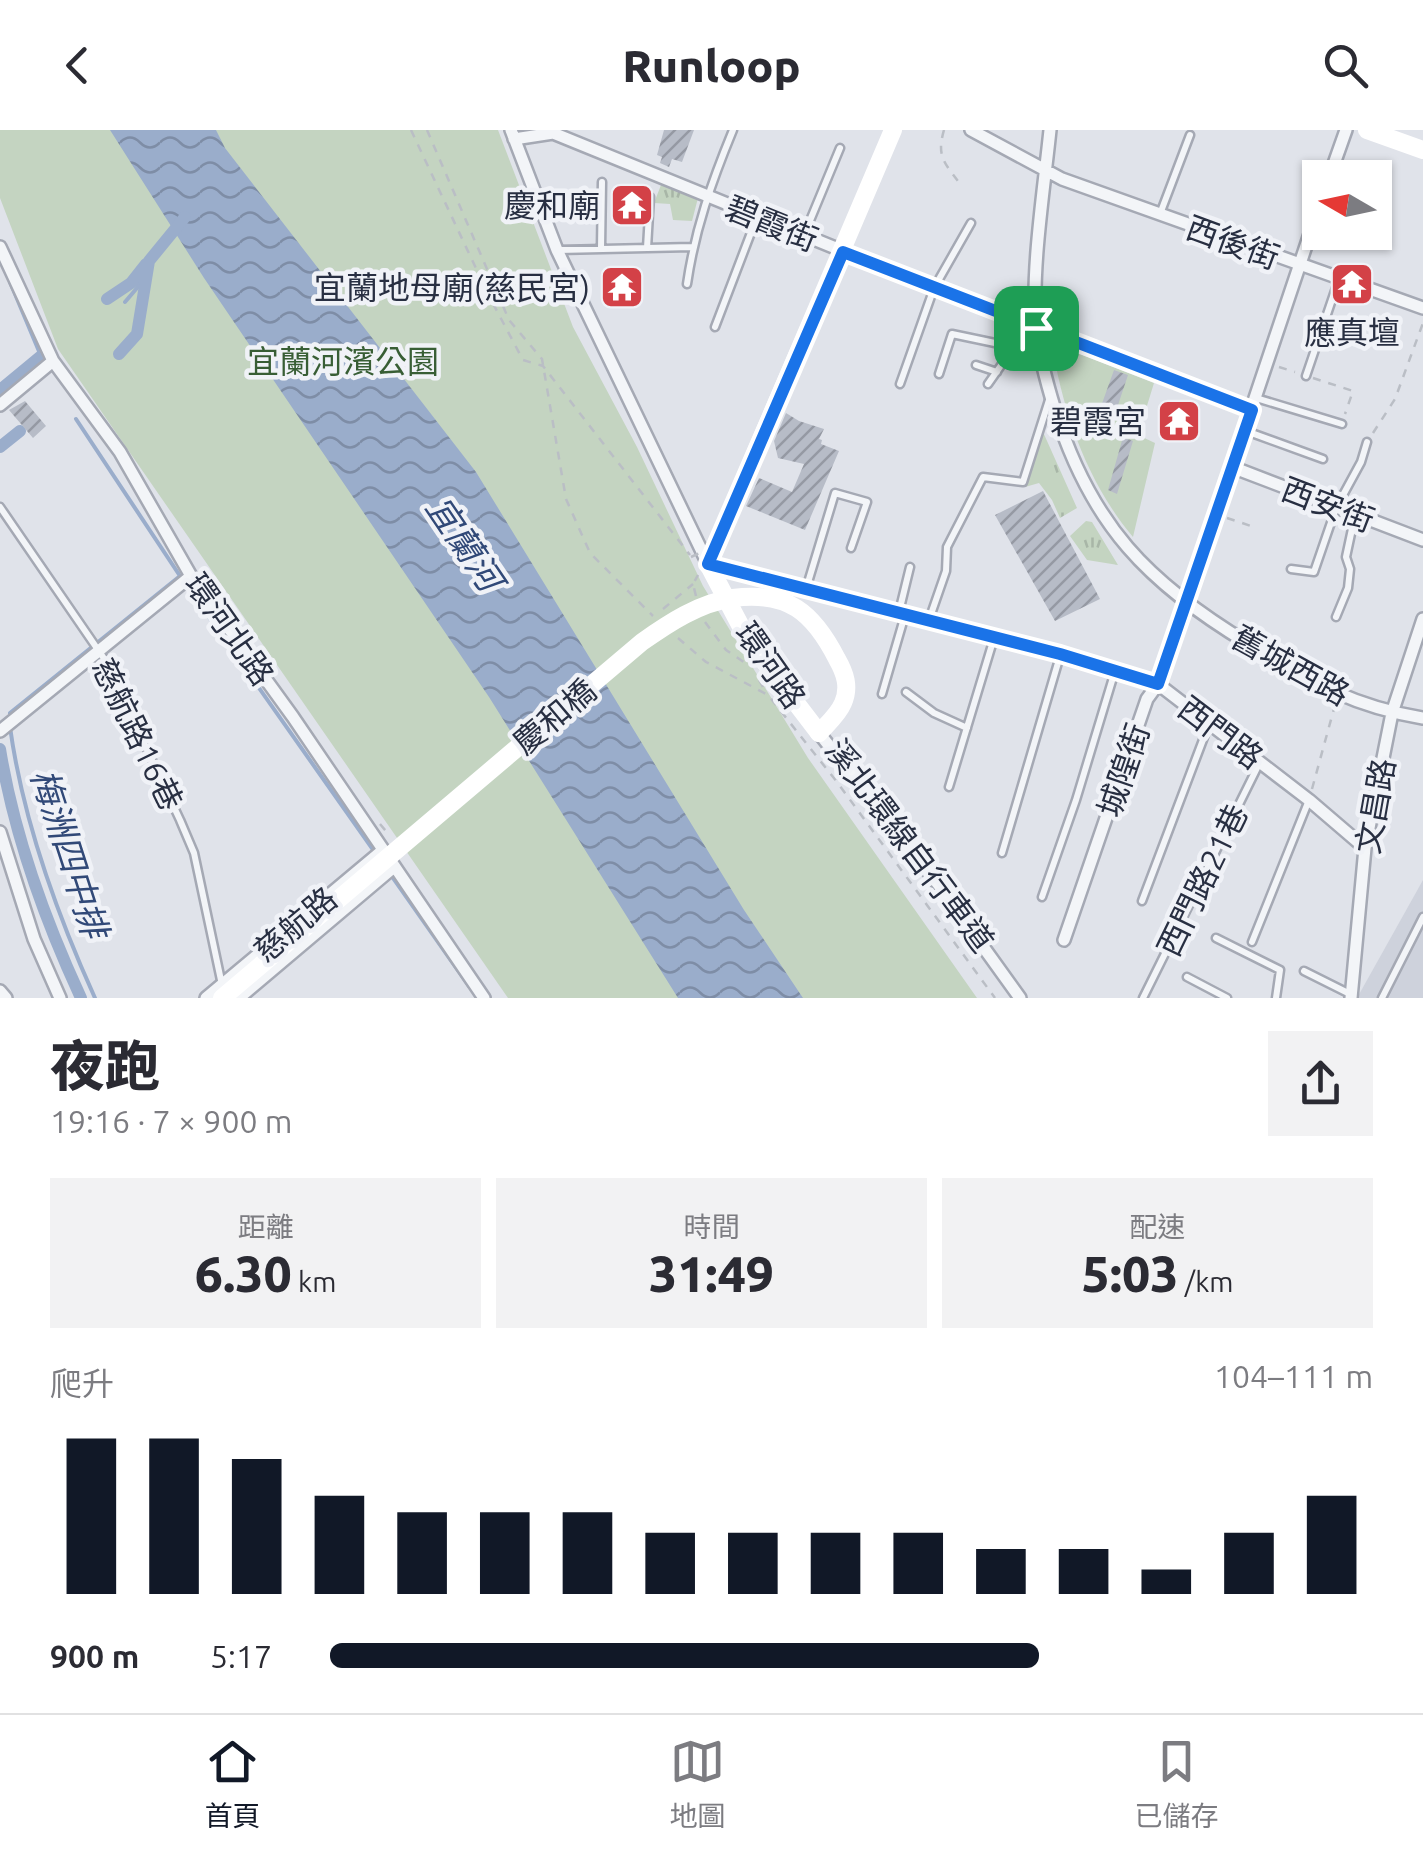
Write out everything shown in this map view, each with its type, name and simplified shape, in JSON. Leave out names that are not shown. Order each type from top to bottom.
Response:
[{"type":"street","points":[[700,565],[843,252],[893,130]]},
{"type":"street","name":"西後街","points":[[971,130],[1046,171],[1423,308]]},
{"type":"street","name":"舊城西路","points":[[1050,130],[1036,328],[1050,395],[1065,441],[1104,519],[1154,578],[1186,604],[1338,696],[1423,718]]},
{"type":"street","points":[[1335,160],[1346,130]]},
{"type":"street","points":[[1367,130],[1423,150]]},
{"type":"street","name":"碧霞街","points":[[513,134],[554,132],[1036,328],[1254,404]]},
{"type":"street","name":"環河路","points":[[513,134],[557,250],[700,565],[748,640],[938,884],[1020,998]]},
{"type":"street","name":"環河北路","points":[[0,246],[52,361],[120,452],[191,576],[293,717],[484,998]]},
{"type":"street","name":"城隍街","points":[[1064,940],[1148,699],[1158,684],[1186,604],[1303,250]]},
{"type":"street","points":[[0,405],[52,361]]},
{"type":"street","name":"西安街","points":[[1232,467],[1423,540]]},
{"type":"street","name":"西門路","points":[[700,565],[930,620],[1158,684],[1310,800],[1365,848]]},
{"type":"street","points":[[0,732],[191,576]]},
{"type":"street","name":"慶和橋","points":[[222,991],[642,642],[693,611],[734,598],[772,599],[792,604],[816,622],[844,672],[847,685],[838,712],[819,733]]},
{"type":"street","name":"文昌路","points":[[1352,997],[1365,848],[1392,713],[1423,618]]},
{"type":"street","points":[[0,832],[34,939],[60,998]]},
{"type":"street","name":"慈航路","points":[[206,998],[222,991],[383,850]]},
{"type":"street","name":"慈航路","points":[[239,998],[394,867]]},
{"type":"street","points":[[0,991],[6,998]]},
{"type":"lane","points":[[687,284],[706,197],[733,130]]},
{"type":"lane","points":[[1160,215],[1190,135]]},
{"type":"lane","points":[[804,236],[840,148]]},
{"type":"lane","points":[[602,182],[602,248]]},
{"type":"lane","points":[[648,248],[650,197]]},
{"type":"lane","points":[[715,328],[757,217]]},
{"type":"lane","points":[[900,384],[934,288],[971,222]]},
{"type":"lane","points":[[557,250],[692,248]]},
{"type":"lane","points":[[1306,376],[1339,279]]},
{"type":"lane","points":[[988,384],[1014,347],[1036,328]]},
{"type":"lane","points":[[939,374],[952,334],[1014,347]]},
{"type":"lane","points":[[976,365],[997,372]]},
{"type":"lane","points":[[930,620],[946,570],[947,547],[983,477],[1023,482],[1050,395]]},
{"type":"lane","points":[[1254,404],[1342,424]]},
{"type":"lane","points":[[1244,430],[1323,459]]},
{"type":"lane","points":[[1292,569],[1314,572],[1336,508],[1361,462],[1367,442]]},
{"type":"lane","points":[[806,588],[835,494],[867,502],[851,548]]},
{"type":"lane","name":"慈航路16巷","points":[[0,508],[99,652],[194,853],[222,991]]},
{"type":"lane","points":[[1336,617],[1348,588],[1350,568],[1346,557],[1355,515]]},
{"type":"lane","points":[[882,694],[910,567]]},
{"type":"lane","points":[[949,787],[995,637]]},
{"type":"lane","points":[[1002,852],[1060,654]]},
{"type":"lane","points":[[1042,896],[1116,670]]},
{"type":"lane","points":[[906,692],[934,713],[967,728]]},
{"type":"lane","points":[[1142,901],[1209,724]]},
{"type":"lane","name":"西門路21巷","points":[[1143,998],[1260,762]]},
{"type":"lane","points":[[1252,942],[1310,800]]},
{"type":"lane","points":[[1382,998],[1423,917]]},
{"type":"lane","points":[[1216,938],[1280,970],[1276,998]]},
{"type":"lane","points":[[1304,971],[1352,997]]},
{"type":"lane","points":[[1187,977],[1227,998]]},
{"type":"path","points":[[410,130],[523,360],[543,366],[700,565]]},
{"type":"path","points":[[426,130],[509,320],[542,359],[566,499],[590,552],[661,624]]},
{"type":"path","points":[[944,130],[939,146],[942,159],[960,184]]},
{"type":"path","points":[[1367,442],[1395,400],[1423,324]]},
{"type":"path","points":[[1268,364],[1353,391],[1342,424]]},
{"type":"path","points":[[698,601],[693,584],[700,565],[724,542],[771,430]]},
{"type":"path","points":[[1216,515],[1251,526]]},
{"type":"path","points":[[702,617],[726,650],[750,666]]},
{"type":"path","name":"溪北環線自行車道","points":[[676,636],[706,662],[768,695],[837,782],[995,998]]},
{"type":"path","points":[[759,681],[768,695]]},
{"type":"path","points":[[1310,800],[1338,696]]},
{"type":"shaded area","points":[[1423,880],[1423,998],[1357,998]]},
{"type":"green space","name":"宜蘭河濱公園","points":[[0,130],[498,130],[573,327],[637,447],[703,586],[808,758],[977,998],[508,998],[58,349],[0,198]]},
{"type":"green space","points":[[661,185],[698,198],[692,221],[673,220],[670,204],[654,203]]},
{"type":"green space","points":[[1052,343],[1154,383],[1138,435],[1155,443],[1133,537],[1103,494],[1079,446]]},
{"type":"green space","points":[[1043,432],[1077,508],[1060,518],[1039,483],[1025,487]]},
{"type":"green space","points":[[1086,521],[1092,522],[1118,565],[1087,560],[1070,536]]},
{"type":"water","name":"宜蘭河","points":[[110,130],[216,130],[225,148],[476,472],[744,910],[803,998],[678,998],[489,697],[204,278]]},
{"type":"building","points":[[664,130],[694,130],[682,162],[672,159],[669,167],[660,163],[662,157],[657,155]]},
{"type":"building","name":"慶和廟","points":[[623,195],[641,201],[641,216],[622,216]]},
{"type":"building","points":[[1114,370],[1128,375],[1115,414],[1100,409]]},
{"type":"building","points":[[25,401],[46,426],[33,438],[9,410]]},
{"type":"building","name":"碧霞宮","points":[[1172,409],[1192,416],[1184,438],[1164,431]]},
{"type":"building","points":[[786,413],[824,429],[821,444],[839,451],[805,530],[746,506],[759,478],[792,492],[804,464],[778,458],[774,441]]},
{"type":"building","points":[[1123,437],[1133,441],[1117,494],[1108,490]]},
{"type":"building","points":[[1043,491],[1100,599],[1055,621],[995,515]]},
{"type":"waterway","points":[[119,354],[137,334],[149,261],[185,217]]},
{"type":"waterway","points":[[125,302],[137,288],[149,261]]},
{"type":"waterway","points":[[107,299],[131,283],[146,264]]},
{"type":"waterway","points":[[10,282],[41,356]]},
{"type":"waterway","points":[[0,390],[41,356]]},
{"type":"waterway","points":[[76,419],[180,576],[374,851]]},
{"type":"waterway","points":[[0,447],[20,431]]},
{"type":"waterway","name":"梅洲四中排","points":[[10,713],[180,576]]},
{"type":"waterway","name":"梅洲四中排","points":[[10,727],[23,797],[43,866],[95,998]]},
{"type":"waterway","points":[[0,749],[13,813],[32,876],[81,998]]},
{"type":"waterway","points":[[391,875],[469,986]]},
{"type":"place","name":"慶和廟","points":[[632,205]]},
{"type":"place","name":"應真壇","points":[[1352,284]]},
{"type":"place","name":"宜蘭地母廟(慈民宮)","points":[[622,287]]},
{"type":"place","name":"碧霞宮","points":[[1179,421]]},
{"type":"route","points":[[843,252],[1036,328],[1252,410],[1158,684],[1060,654],[708,564],[843,252]]}]
